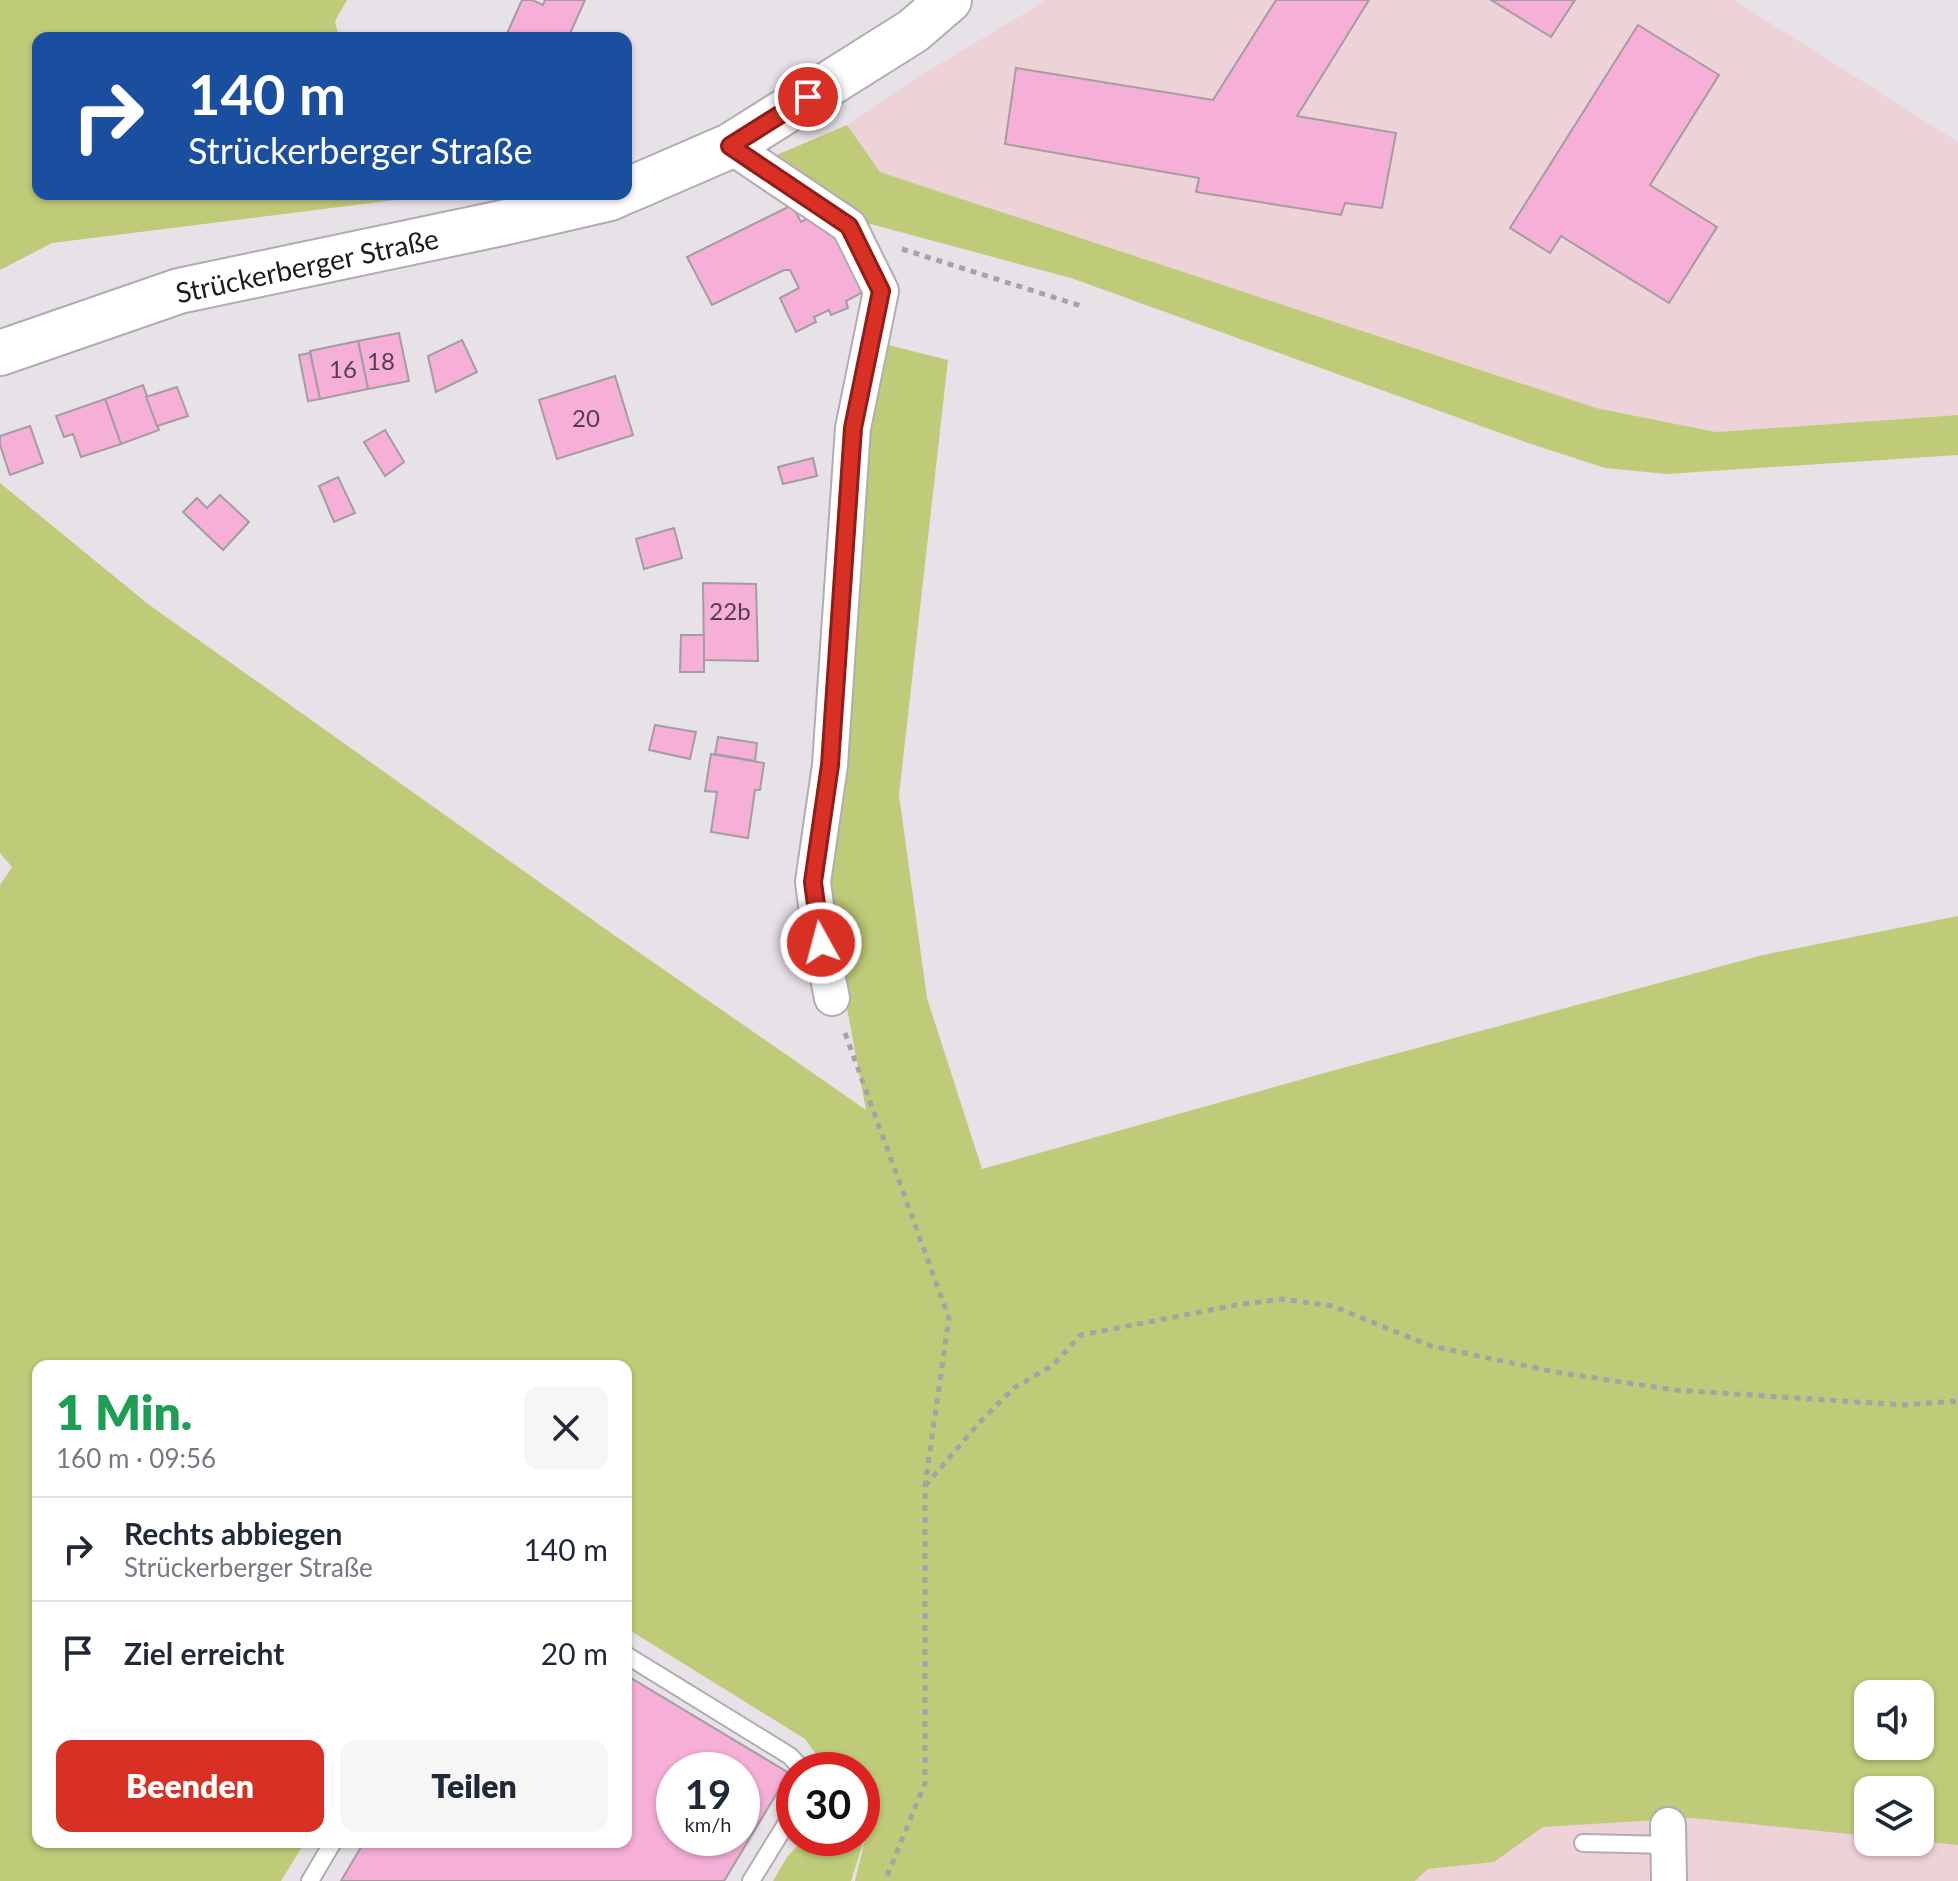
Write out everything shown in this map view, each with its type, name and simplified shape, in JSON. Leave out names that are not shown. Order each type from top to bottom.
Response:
[{"type":"main road","points":[[632,188],[730,146],[913,31],[949,0]]},
{"type":"main road","name":"Strückerberger Straße","points":[[0,353],[179,291],[601,200]]},
{"type":"street","points":[[730,146],[849,226],[881,291],[853,428],[830,765],[813,882],[832,998]]},
{"type":"street","points":[[1669,1835],[1669,1881]]},
{"type":"lane","points":[[632,1659],[784,1752]]},
{"type":"lane","points":[[1583,1843],[1669,1835]]},
{"type":"lane","points":[[751,1881],[776,1840]]},
{"type":"lane","points":[[310,1881],[329,1848]]},
{"type":"path","points":[[849,226],[907,251],[1081,306]]},
{"type":"path","points":[[832,998],[949,1318],[925,1486],[925,1783],[885,1881]]},
{"type":"path","points":[[925,1486],[1014,1388],[1053,1365],[1081,1335],[1282,1299],[1332,1306],[1431,1346],[1555,1372],[1675,1390],[1904,1405],[1958,1401]]},
{"type":"shaded area","points":[[1047,0],[1734,0],[1958,142],[1958,415],[1716,432],[1596,408],[880,172],[847,125],[918,77]]},
{"type":"shaded area","points":[[1692,1818],[1854,1835],[1854,1856],[1934,1856],[1934,1842],[1958,1845],[1958,1881],[1415,1881],[1428,1869],[1494,1862],[1542,1827]]},
{"type":"green space","points":[[0,0],[347,0],[335,21],[338,32],[32,32],[32,200],[395,200],[52,243],[0,270]]},
{"type":"green space","points":[[847,125],[880,172],[1596,408],[1716,432],[1958,415],[1958,455],[1667,474],[1605,468],[1071,278],[852,219],[765,160]]},
{"type":"green space","points":[[876,342],[948,360],[899,795],[927,998],[982,1169],[1763,955],[1958,916],[1958,1845],[1934,1842],[1934,1776],[1854,1776],[1854,1835],[1692,1818],[1543,1827],[1494,1862],[1428,1869],[1415,1881],[855,1881],[861,1856],[880,1856],[880,1752],[814,1752],[805,1739],[632,1632],[632,1360],[32,1360],[32,1848],[301,1848],[281,1881],[0,1881],[0,885],[12,867],[0,853],[0,483],[148,604],[866,1110],[825,890]]},
{"type":"green space","points":[[859,1856],[851,1881],[773,1881],[787,1857]]},
{"type":"building","points":[[522,0],[543,5],[545,0],[585,0],[571,32],[508,32]]},
{"type":"building","points":[[1276,0],[1369,0],[1297,116],[1396,133],[1382,208],[1345,203],[1341,215],[1196,192],[1199,178],[1005,144],[1016,68],[1213,100]]},
{"type":"building","points":[[1491,0],[1575,0],[1551,37]]},
{"type":"building","points":[[1638,25],[1719,75],[1650,185],[1717,227],[1669,303],[1561,236],[1550,253],[1510,228]]},
{"type":"building","points":[[792,205],[801,222],[814,215],[844,247],[865,291],[846,301],[848,308],[831,315],[829,310],[814,317],[816,322],[796,332],[780,298],[799,288],[790,270],[784,270],[712,305],[687,257]]},
{"type":"building","points":[[399,333],[409,381],[368,389],[358,341]]},
{"type":"building","points":[[462,340],[477,372],[436,392],[428,356]]},
{"type":"building","points":[[358,341],[368,389],[320,399],[310,351]]},
{"type":"building","points":[[310,353],[320,399],[308,401],[299,355]]},
{"type":"building","points":[[615,376],[633,435],[557,459],[539,400]]},
{"type":"building","points":[[143,385],[159,430],[121,444],[105,399]]},
{"type":"building","points":[[177,387],[188,416],[157,426],[146,397]]},
{"type":"building","points":[[105,399],[121,444],[81,457],[73,434],[64,437],[56,416]]},
{"type":"building","points":[[30,426],[43,463],[10,475],[0,436]]},
{"type":"building","points":[[385,430],[404,462],[385,476],[364,442]]},
{"type":"building","points":[[813,458],[817,476],[783,484],[778,467]]},
{"type":"building","points":[[338,477],[355,513],[334,522],[319,486]]},
{"type":"building","points":[[220,495],[249,522],[223,550],[183,512],[197,498],[207,508]]},
{"type":"building","points":[[674,528],[682,558],[644,569],[636,539]]},
{"type":"building","points":[[703,583],[756,584],[758,661],[704,660]]},
{"type":"building","points":[[681,635],[704,635],[704,672],[680,672]]},
{"type":"building","points":[[655,725],[696,732],[690,759],[649,750]]},
{"type":"building","points":[[718,737],[757,743],[755,761],[715,754]]},
{"type":"building","points":[[711,754],[764,763],[760,790],[755,790],[748,838],[711,832],[717,792],[705,791]]},
{"type":"building","points":[[632,1679],[754,1752],[656,1752],[656,1856],[739,1856],[724,1881],[341,1881],[360,1848],[632,1848]]},
{"type":"building","points":[[760,1756],[776,1765],[776,1795],[760,1821]]},
{"type":"route","points":[[808,97],[730,146],[849,226],[881,291],[853,428],[830,765],[813,882],[821,943]]}]
